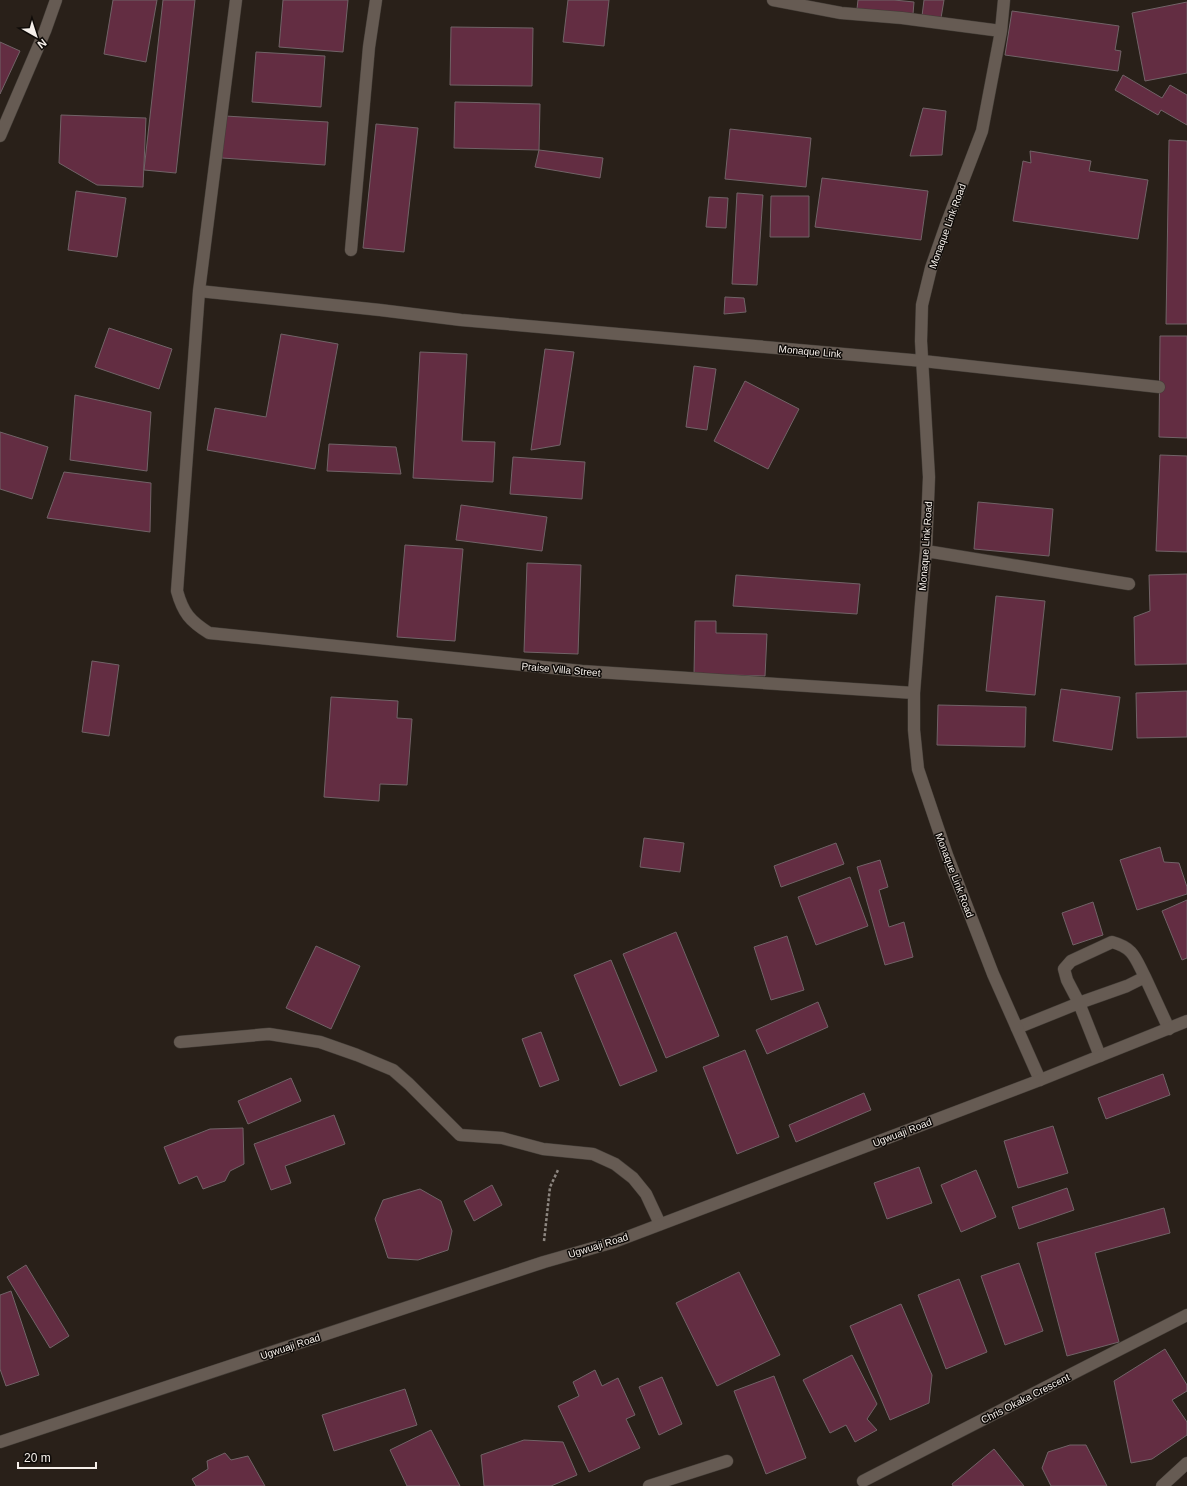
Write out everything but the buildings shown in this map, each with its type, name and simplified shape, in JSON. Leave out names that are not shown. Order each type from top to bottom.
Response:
[{"type":"street","points":[[0,136],[45,31],[56,0]]},
{"type":"street","points":[[199,291],[236,0]]},
{"type":"street","points":[[351,250],[369,47],[376,0]]},
{"type":"street","points":[[773,0],[841,13],[902,18],[1001,31]]},
{"type":"street","name":"Monaque Link Road","points":[[1004,0],[1001,31],[982,131],[931,268],[922,305],[921,341],[929,477],[926,551],[914,693],[914,730],[918,769],[947,855],[993,974],[1040,1080]]},
{"type":"street","name":"Monaque Link","points":[[199,291],[461,320],[923,361],[1159,387]]},
{"type":"street","name":"Praise Villa Street","points":[[199,291],[177,591],[181,605],[187,615],[197,626],[209,633],[582,671],[914,693]]},
{"type":"street","points":[[926,551],[1129,584]]},
{"type":"street","points":[[1100,1056],[1079,1003],[1067,980],[1064,969],[1071,961],[1112,942],[1124,946],[1132,953],[1169,1029]]},
{"type":"street","points":[[1017,1028],[1079,1003],[1127,986],[1145,977]]},
{"type":"street","name":"Ugwuaji Road","points":[[0,1442],[544,1262],[614,1242],[1040,1080],[1187,1021]]},
{"type":"street","points":[[180,1042],[270,1034],[320,1042],[357,1055],[393,1070],[460,1135],[502,1138],[543,1149],[594,1154],[615,1164],[632,1178],[646,1194],[660,1224]]},
{"type":"street","name":"Chris Okaka Crescent","points":[[863,1481],[1187,1315]]},
{"type":"street","points":[[649,1486],[727,1461]]},
{"type":"street","points":[[1162,1486],[1187,1463]]},
{"type":"path","points":[[544,1262],[545,1234],[550,1187],[567,1152]]}]
